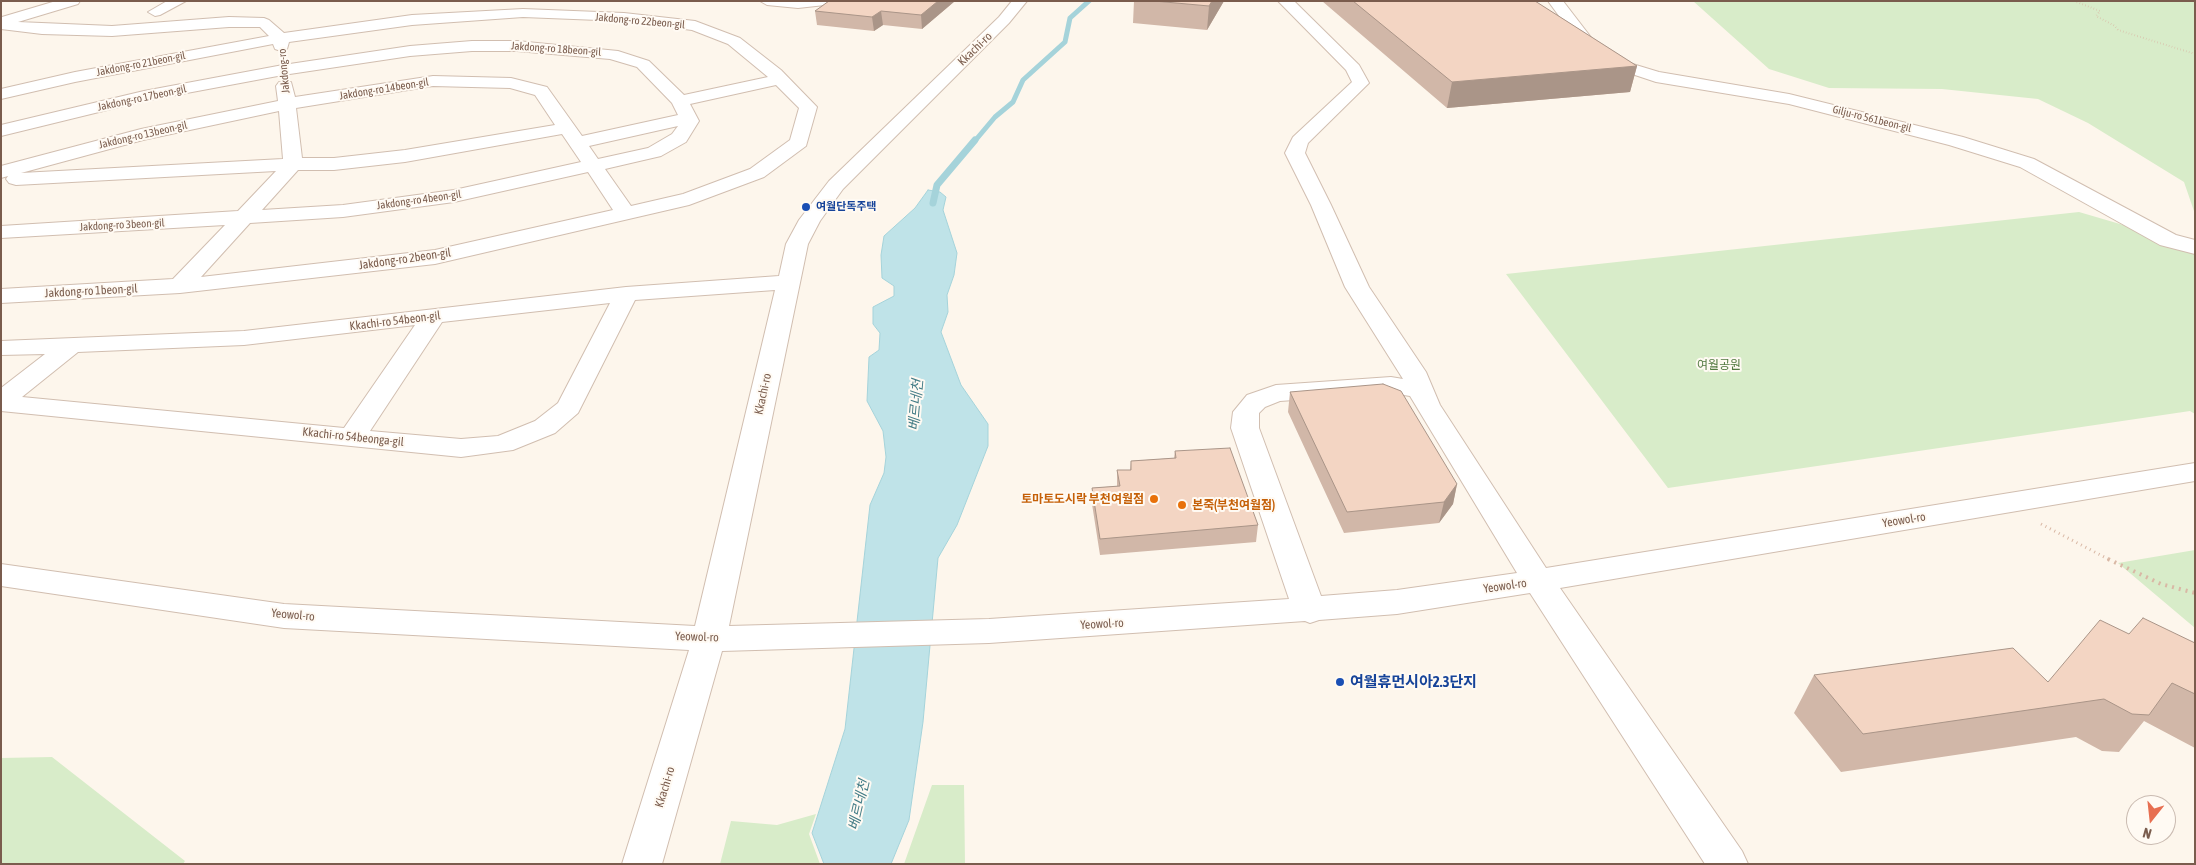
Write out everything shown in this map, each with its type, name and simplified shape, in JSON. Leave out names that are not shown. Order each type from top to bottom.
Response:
[{"type":"street","points":[[1,23],[73,1]]},
{"type":"street","points":[[155,12],[179,1]]},
{"type":"street","points":[[767,1],[798,4],[824,2]]},
{"type":"street","name":"Kkachi-ro","points":[[642,864],[709,639],[797,244],[810,220],[836,185],[1004,20],[1020,1]]},
{"type":"street","points":[[1285,1],[1353,68],[1361,83],[1300,140],[1295,153],[1321,205],[1357,287],[1413,372],[1419,389],[1538,581],[1728,864]]},
{"type":"street","name":"Gilju-ro 561beon-gil","points":[[1555,1],[1587,43],[1620,65],[1656,76],[1789,99],[1956,140],[2027,162],[2168,240],[2195,247]]},
{"type":"street","name":"Jakdong-ro 22beon-gil","points":[[280,38],[412,20],[514,14],[624,17],[695,26],[734,42],[780,79],[808,107],[798,142],[757,173],[689,199],[626,213]]},
{"type":"street","points":[[544,64],[624,17]]},
{"type":"street","name":"Jakdong-ro","points":[[1,23],[42,29],[112,31],[229,22],[264,23],[280,38],[292,164]]},
{"type":"street","name":"Jakdong-ro 21beon-gil","points":[[1,94],[75,76],[280,38]]},
{"type":"street","name":"Jakdong-ro 18beon-gil","points":[[284,70],[410,51],[463,46],[517,46],[569,49],[612,54],[643,64],[684,109]]},
{"type":"street","name":"Jakdong-ro 17beon-gil","points":[[1,131],[144,96],[284,70]]},
{"type":"street","points":[[511,83],[528,73]]},
{"type":"street","points":[[1,180],[292,164],[334,164],[572,135],[684,109],[780,79]]},
{"type":"street","name":"Jakdong-ro 14beon-gil","points":[[287,104],[433,81],[511,83],[541,91],[626,213]]},
{"type":"street","name":"Jakdong-ro 13beon-gil","points":[[1,172],[142,135],[287,104]]},
{"type":"street","points":[[593,166],[654,152],[679,138],[690,121],[684,109]]},
{"type":"street","points":[[180,286],[292,164]]},
{"type":"street","name":"Jakdong-ro 4beon-gil","points":[[242,219],[343,211],[454,196],[593,166]]},
{"type":"street","name":"Jakdong-ro 2beon-gil","points":[[180,286],[435,257],[626,213]]},
{"type":"street","name":"Jakdong-ro 3beon-gil","points":[[1,232],[242,219]]},
{"type":"street","name":"Kkachi-ro 54beon-gil","points":[[1,348],[244,338],[626,294],[788,282]]},
{"type":"street","name":"Jakdong-ro 1beon-gil","points":[[1,296],[180,286]]},
{"type":"street","name":"Kkachi-ro 54beonga-gil","points":[[1,402],[461,448],[503,444],[545,427],[569,407],[626,294]]},
{"type":"street","points":[[352,437],[434,316]]},
{"type":"street","points":[[1,402],[72,345]]},
{"type":"street","points":[[1310,610],[1246,428],[1246,412],[1256,401],[1276,393],[1391,385],[1419,389]]},
{"type":"street","name":"Yeowol-ro","points":[[1,575],[284,616],[709,639],[988,631],[1310,610],[1397,602],[1538,581],[2195,472]]},
{"type":"path","points":[[2074,1],[2100,11],[2096,16],[2115,26],[2118,30],[2195,54]]},
{"type":"path","points":[[2005,504],[2095,553],[2161,584],[2195,593]]},
{"type":"green space","points":[[1693,1],[2195,1],[2195,214],[2184,182],[2088,123],[2038,99],[1942,89],[1829,88],[1769,69]]},
{"type":"green space","name":"여월공원","points":[[2079,212],[2195,246],[2195,414],[2190,411],[1668,488],[1506,274]]},
{"type":"green space","points":[[2195,550],[2195,628],[2118,563]]},
{"type":"green space","points":[[52,757],[185,861],[183,864],[1,864],[1,758]]},
{"type":"green space","points":[[932,785],[964,785],[965,864],[904,864]]},
{"type":"green space","points":[[816,814],[809,834],[820,864],[720,864],[731,821],[777,825]]},
{"type":"water","points":[[928,190],[940,192],[946,197],[943,210],[957,253],[954,275],[947,295],[948,312],[941,332],[961,385],[988,424],[988,446],[957,525],[938,558],[923,722],[909,820],[891,864],[824,864],[812,833],[845,729],[870,505],[884,473],[886,457],[883,431],[867,401],[869,357],[879,350],[880,333],[873,324],[873,307],[894,296],[894,286],[882,278],[881,255],[884,236],[915,208]]},
{"type":"building","points":[[829,1],[938,1],[921,15],[881,11],[872,17],[815,11]]},
{"type":"building","points":[[1154,1],[1212,1],[1209,6]]},
{"type":"building","points":[[1353,1],[1535,1],[1637,66],[1452,82]]},
{"type":"building","points":[[1383,384],[1401,391],[1457,484],[1444,502],[1347,512],[1290,392]]},
{"type":"building","points":[[1230,448],[1258,525],[1100,539],[1092,488],[1120,486],[1117,470],[1131,470],[1131,461],[1176,458],[1175,451]]},
{"type":"building","points":[[2143,618],[2195,643],[2195,694],[2172,683],[2149,715],[2132,714],[2104,699],[1863,734],[1814,675],[2013,648],[2048,682],[2100,620],[2129,634]]},
{"type":"waterway","name":"베르네천","points":[[974,142],[995,117],[1013,102],[1023,80],[1065,42],[1070,18],[1089,1]]},
{"type":"waterway","name":"베르네천","points":[[933,203],[937,185],[975,140]]},
{"type":"place","name":"여월단독주택","points":[[806,207]]},
{"type":"place","name":"토마토도시락 부천여월점","points":[[1154,499]]},
{"type":"place","name":"본죽(부천여월점)","points":[[1182,505]]},
{"type":"place","name":"여월휴먼시아2.3단지","points":[[1340,682]]}]
